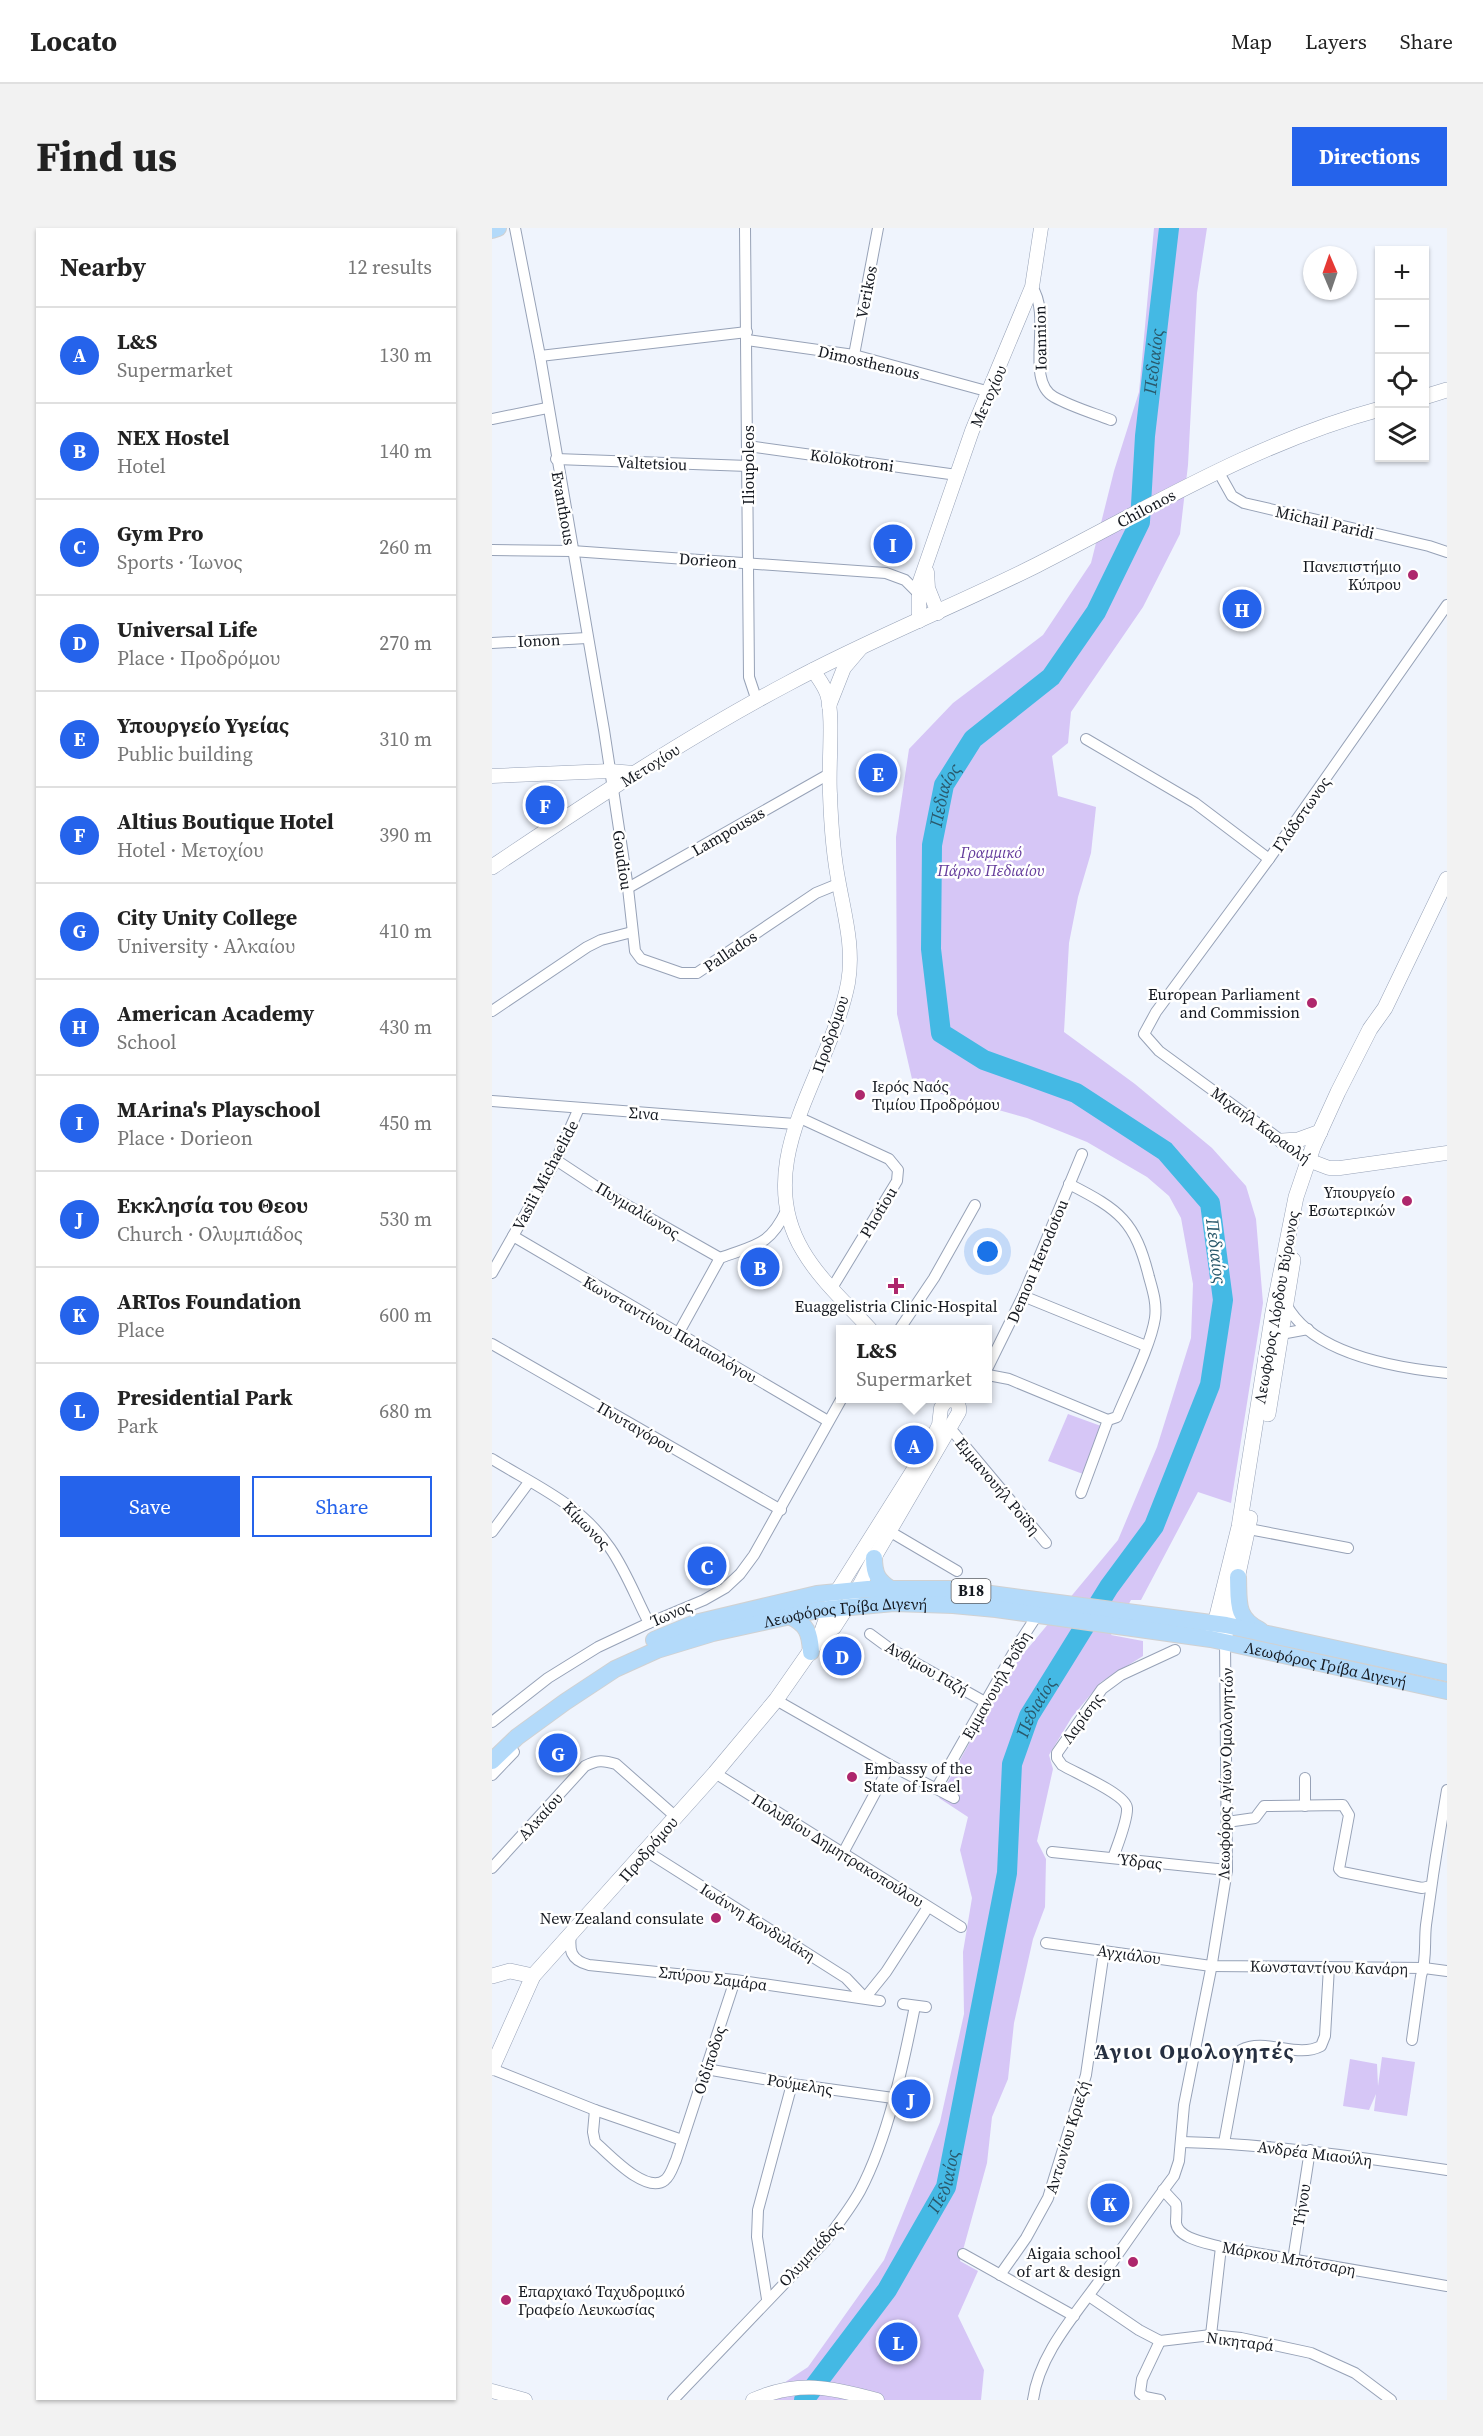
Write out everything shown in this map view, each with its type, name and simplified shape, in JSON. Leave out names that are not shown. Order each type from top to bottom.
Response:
[{"type":"main road","points":[[492,230],[498,228]]},
{"type":"main road","points":[[1429,396],[1447,390]]},
{"type":"main road","name":"Chilonos","points":[[919,621],[1098,534],[1194,482],[1299,435],[1375,411]]},
{"type":"main road","points":[[862,647],[919,621]]},
{"type":"main road","name":"Μετοχίου","points":[[492,867],[634,773],[813,670],[862,647]]},
{"type":"main road","name":"Λεωφόρος Λόρδου Βύρωνος","points":[[1219,1632],[1238,1577],[1249,1529],[1301,1218],[1320,1132],[1370,1029],[1385,1008],[1447,879]]},
{"type":"main road","name":"Λεωφόρος Λόρδου Βύρωνος","points":[[1219,1632],[1244,1499],[1273,1312],[1291,1216],[1312,1162],[1378,1033],[1385,1008]]},
{"type":"main road","points":[[1282,1141],[1298,1140],[1320,1132]]},
{"type":"main road","points":[[874,1558],[875,1575],[891,1589]]},
{"type":"main road","points":[[1238,1577],[1239,1604],[1244,1619],[1268,1634]]},
{"type":"main road","name":"Λεωφόρος Γρίβα Διγενή","points":[[492,1748],[546,1703],[579,1681],[656,1639],[708,1620],[837,1591],[954,1589],[1059,1609],[1219,1632],[1268,1634],[1447,1673]]},
{"type":"main road","name":"Προδρόμου","points":[[492,2069],[533,1976],[716,1773],[776,1700],[815,1645],[834,1627],[857,1590]]},
{"type":"main road","name":"Προδρόμου","points":[[815,1645],[837,1591]]},
{"type":"main road","name":"Λεωφόρος Γρίβα Διγενή","points":[[492,1761],[517,1737],[557,1707],[615,1669],[643,1655],[706,1634],[830,1608],[894,1603],[953,1605],[1038,1614],[1059,1609]]},
{"type":"main road","points":[[789,1616],[805,1626],[815,1645]]},
{"type":"main road","name":"Λεωφόρος Γρίβα Διγενή","points":[[1219,1632],[1447,1690]]},
{"type":"main road","points":[[492,1976],[510,1971],[533,1976]]},
{"type":"street","name":"Evanthous","points":[[514,228],[540,356],[612,788]]},
{"type":"street","name":"Ilioupoleos","points":[[745,228],[749,678],[757,701]]},
{"type":"street","name":"Verikos","points":[[854,355],[878,228]]},
{"type":"street","name":"Μετοχίου","points":[[919,621],[918,593],[927,563],[972,431],[1032,287],[1041,228]]},
{"type":"street","name":"Ioannion","points":[[1032,287],[1042,310],[1040,374],[1044,388],[1054,397],[1111,420]]},
{"type":"street","name":"Dimosthenous","points":[[540,356],[747,336],[854,355],[990,392]]},
{"type":"street","points":[[492,419],[547,408]]},
{"type":"street","name":"Kolokotroni","points":[[748,446],[957,475]]},
{"type":"street","name":"Valtetsiou","points":[[556,459],[748,466]]},
{"type":"street","name":"Michail Paridi","points":[[1218,471],[1229,492],[1244,503],[1447,552]]},
{"type":"street","name":"Dorieon","points":[[492,550],[572,551],[886,573],[905,580],[918,593]]},
{"type":"street","name":"Μετοχίου","points":[[927,563],[928,588],[938,613]]},
{"type":"street","name":"Γλάδστωνος","points":[[1150,1020],[1269,859],[1447,605]]},
{"type":"street","name":"Ionon","points":[[492,643],[586,638]]},
{"type":"street","name":"Προδρόμου","points":[[829,706],[844,668],[862,647]]},
{"type":"street","name":"Προδρόμου","points":[[813,670],[821,682],[829,706],[832,832],[838,884],[850,943],[848,983],[830,1041],[797,1121],[785,1167],[786,1211],[789,1224],[804,1253],[832,1288],[867,1325]]},
{"type":"street","points":[[1086,739],[1195,803],[1269,859]]},
{"type":"street","points":[[492,776],[610,771],[634,773]]},
{"type":"street","name":"Lampousas","points":[[628,888],[829,774]]},
{"type":"street","name":"Goudiou","points":[[612,788],[628,888],[632,932]]},
{"type":"street","name":"Pallados","points":[[632,932],[635,951],[641,959],[681,973],[697,973],[816,894],[838,884]]},
{"type":"street","points":[[492,1011],[587,947],[602,940],[632,932]]},
{"type":"street","name":"Μιχαήλ Καραολή","points":[[1150,1020],[1144,1034],[1159,1051],[1312,1162],[1329,1168],[1340,1168],[1447,1153]]},
{"type":"street","name":"Σινα","points":[[492,1101],[797,1121]]},
{"type":"street","name":"Vasili Michaelide","points":[[492,1273],[556,1160],[579,1108]]},
{"type":"street","name":"Photiou","points":[[797,1121],[889,1159],[898,1170],[897,1181],[832,1288]]},
{"type":"street","name":"Demou Herodotou","points":[[992,1357],[1023,1296],[1082,1154]]},
{"type":"street","name":"Πυγμαλίωνος","points":[[556,1160],[609,1195],[720,1258]]},
{"type":"street","points":[[992,1376],[1009,1379],[1108,1420],[1117,1418],[1153,1328],[1156,1310],[1139,1244],[1125,1220],[1102,1201],[1069,1185]]},
{"type":"street","points":[[902,1325],[934,1278],[975,1205]]},
{"type":"street","points":[[678,1334],[720,1258],[757,1244],[772,1235],[786,1211]]},
{"type":"street","name":"Κωνσταντίνου Παλαιολόγου","points":[[513,1236],[828,1421]]},
{"type":"street","points":[[1023,1296],[1146,1346]]},
{"type":"street","points":[[1286,1304],[1308,1329],[1350,1354],[1369,1360],[1447,1373]]},
{"type":"street","points":[[1281,1335],[1308,1329]]},
{"type":"street","name":"Πνυταγόρου","points":[[492,1344],[781,1510]]},
{"type":"street","name":"Ίωνος","points":[[492,1722],[548,1678],[598,1647],[704,1600],[725,1588],[740,1574],[754,1555],[839,1403]]},
{"type":"street","name":"Προδρόμου","points":[[857,1590],[951,1408]]},
{"type":"street","name":"Προδρόμου","points":[[837,1591],[951,1408]]},
{"type":"street","name":"Εμμανουήλ Ροϊδη","points":[[951,1408],[1046,1543]]},
{"type":"street","points":[[1081,1493],[1108,1420]]},
{"type":"street","name":"Κίμωνος","points":[[492,1459],[559,1497],[580,1513],[611,1549],[649,1623]]},
{"type":"street","points":[[492,1532],[529,1482]]},
{"type":"street","points":[[1249,1529],[1348,1548]]},
{"type":"street","points":[[889,1531],[957,1571]]},
{"type":"street","name":"Εμμανουήλ Ροΐδη","points":[[936,1788],[1038,1614]]},
{"type":"street","name":"Λεωφόρος Αγίων Ομολογητών","points":[[1033,2400],[1037,2380],[1074,2316],[1174,2176],[1182,2142],[1184,2106],[1227,1870],[1219,1632]]},
{"type":"street","name":"Ανθίμου Γαζή","points":[[870,1634],[889,1648],[986,1702]]},
{"type":"street","name":"Λαρίσης","points":[[1113,1858],[1127,1812],[1126,1803],[1117,1794],[1062,1766],[1058,1762],[1057,1753],[1102,1689],[1121,1675],[1175,1650]]},
{"type":"street","points":[[776,1700],[890,1765],[954,1798]]},
{"type":"street","points":[[492,1775],[514,1752]]},
{"type":"street","name":"Αλκαίου","points":[[492,1868],[585,1766],[594,1761],[615,1764],[676,1817]]},
{"type":"street","points":[[843,1852],[890,1765]]},
{"type":"street","name":"Πολυβίου Δημητρακοπούλου","points":[[716,1773],[961,1927]]},
{"type":"street","points":[[1305,1778],[1305,1806]]},
{"type":"street","points":[[1412,2040],[1424,1968],[1425,1934],[1431,1886],[1447,1790]]},
{"type":"street","points":[[1227,1821],[1255,1818],[1264,1806],[1343,1805],[1347,1808],[1349,1815],[1339,1869],[1342,1872],[1422,1888],[1431,1886]]},
{"type":"street","name":"Ιωάννη Κονδυλάκη","points":[[646,1851],[846,1977],[864,1998]]},
{"type":"street","name":"Ύδρας","points":[[1052,1852],[1227,1870]]},
{"type":"street","points":[[864,1998],[886,1972],[928,1906]]},
{"type":"street","name":"Σπύρου Σαμάρα","points":[[571,1933],[572,1956],[579,1963],[735,1980],[880,2001]]},
{"type":"street","name":"Αγχιάλου","points":[[1046,1944],[1211,1966]]},
{"type":"street","name":"Αντωνίου Κριεζή","points":[[1000,2275],[1026,2238],[1048,2198],[1086,2076],[1104,1951]]},
{"type":"street","name":"Κωνσταντίνου Κανάρη","points":[[1211,1966],[1424,1968],[1447,1971]]},
{"type":"street","points":[[1224,2143],[1241,2050],[1251,2046],[1309,2050],[1321,2046],[1325,2036],[1329,1967]]},
{"type":"street","name":"Οιδίποδος","points":[[595,2110],[593,2132],[595,2142],[645,2183],[658,2183],[669,2175],[735,1980]]},
{"type":"street","name":"Ολυμπιάδος","points":[[673,2400],[767,2299],[826,2240],[846,2214],[873,2163],[920,2007],[903,2004]]},
{"type":"street","points":[[492,2069],[595,2110],[682,2140]]},
{"type":"street","name":"Ρούμελης","points":[[706,2069],[893,2098]]},
{"type":"street","points":[[767,2299],[756,2225],[792,2084]]},
{"type":"street","name":"Ανδρέα Μιαούλη","points":[[1182,2142],[1224,2143],[1310,2151],[1447,2170]]},
{"type":"street","name":"Τήνου","points":[[1293,2260],[1310,2151]]},
{"type":"street","name":"Μάρκου Μπότσαρη","points":[[1163,2190],[1176,2204],[1176,2225],[1185,2235],[1221,2247],[1447,2286]]},
{"type":"street","points":[[1211,2335],[1221,2247]]},
{"type":"street","points":[[963,2254],[1074,2316]]},
{"type":"street","points":[[1089,2296],[1139,2330],[1160,2341],[1140,2385],[1140,2393],[1145,2397],[1160,2400]]},
{"type":"street","name":"Νικηταρά","points":[[1160,2341],[1211,2335],[1311,2353],[1355,2373],[1391,2400]]},
{"type":"street","points":[[753,2400],[778,2390],[798,2387],[831,2388],[876,2400]]},
{"type":"street","points":[[492,2391],[525,2400]]},
{"type":"green space","name":"Γραμμικό Πάρκο Πεδιαίου","points":[[1154,228],[1207,228],[1197,293],[1188,465],[1180,534],[1143,607],[1071,712],[1068,743],[1052,756],[1058,796],[1096,807],[1091,853],[1078,897],[1069,943],[1064,1032],[1135,1084],[1212,1148],[1246,1186],[1256,1219],[1263,1303],[1231,1503],[1198,1492],[1141,1600],[1131,1600],[1111,1635],[1143,1641],[1143,1656],[1101,1682],[1072,1717],[1049,1755],[1053,1769],[1037,1841],[1046,1859],[1045,1907],[1033,1939],[1014,2023],[1008,2079],[992,2117],[987,2163],[960,2261],[978,2271],[958,2316],[984,2370],[981,2400],[758,2400],[808,2367],[884,2260],[940,2122],[964,2014],[963,1952],[972,1898],[960,1850],[968,1817],[939,1798],[992,1702],[1019,1659],[1118,1540],[1157,1447],[1191,1338],[1193,1284],[1181,1218],[1169,1196],[1147,1177],[1087,1142],[1027,1118],[931,1091],[912,1079],[897,1014],[896,837],[909,749],[953,703],[1043,635],[1091,563],[1114,471],[1139,392]]},
{"type":"green space","points":[[1068,1414],[1101,1426],[1083,1474],[1048,1461]]},
{"type":"green space","points":[[1382,2057],[1415,2062],[1407,2116],[1374,2111],[1376,2094],[1369,2110],[1343,2106],[1350,2059],[1377,2064],[1378,2086]]},
{"type":"waterway","name":"Πεδιαίος","points":[[804,2400],[887,2290],[946,2187],[1007,1873],[1012,1764],[1029,1716],[1109,1587],[1154,1526],[1210,1385],[1223,1300],[1210,1203],[1165,1151],[1076,1093],[984,1060],[941,1033],[931,949],[932,845],[944,785],[973,739],[1051,677],[1096,612],[1140,522],[1145,436],[1169,228]]},
{"type":"place","name":"MArina's Playschool","points":[[893,544]]},
{"type":"place","name":"Πανεπιστήμιο Κύπρου","points":[[1413,575]]},
{"type":"place","name":"American Academy","points":[[1242,609]]},
{"type":"place","name":"Υπουργείο Υγείας","points":[[878,773]]},
{"type":"place","name":"Altius Boutique Hotel","points":[[545,805]]},
{"type":"place","name":"European Parliament and Commission","points":[[1312,1003]]},
{"type":"place","name":"Ιερός Ναός Τιμίου Προδρόμου","points":[[860,1095]]},
{"type":"place","name":"Υπουργείο Εσωτερικών","points":[[1407,1201]]},
{"type":"place","name":"NEX Hostel","points":[[760,1267]]},
{"type":"place","name":"Euaggelistria Clinic-Hospital","points":[[896,1286]]},
{"type":"place","name":"L&S","points":[[914,1445]]},
{"type":"place","name":"Gym Pro","points":[[707,1566]]},
{"type":"place","name":"Universal Life","points":[[842,1656]]},
{"type":"place","name":"City Unity College","points":[[558,1753]]},
{"type":"place","name":"Embassy of the State of Israel","points":[[852,1777]]},
{"type":"place","name":"New Zealand consulate","points":[[716,1918]]},
{"type":"place","name":"Εκκλησία του Θεου","points":[[911,2099]]},
{"type":"place","name":"ARTos Foundation","points":[[1110,2203]]},
{"type":"place","name":"Aigaia school of art & design","points":[[1133,2262]]},
{"type":"place","name":"Επαρχιακό Ταχυδρομικό Γραφείο Λευκωσίας","points":[[506,2300]]},
{"type":"place","name":"Presidential Park","points":[[898,2342]]},
{"type":"district","name":"Άγιοι Ομολογητές","points":[[1195,2051]]}]
